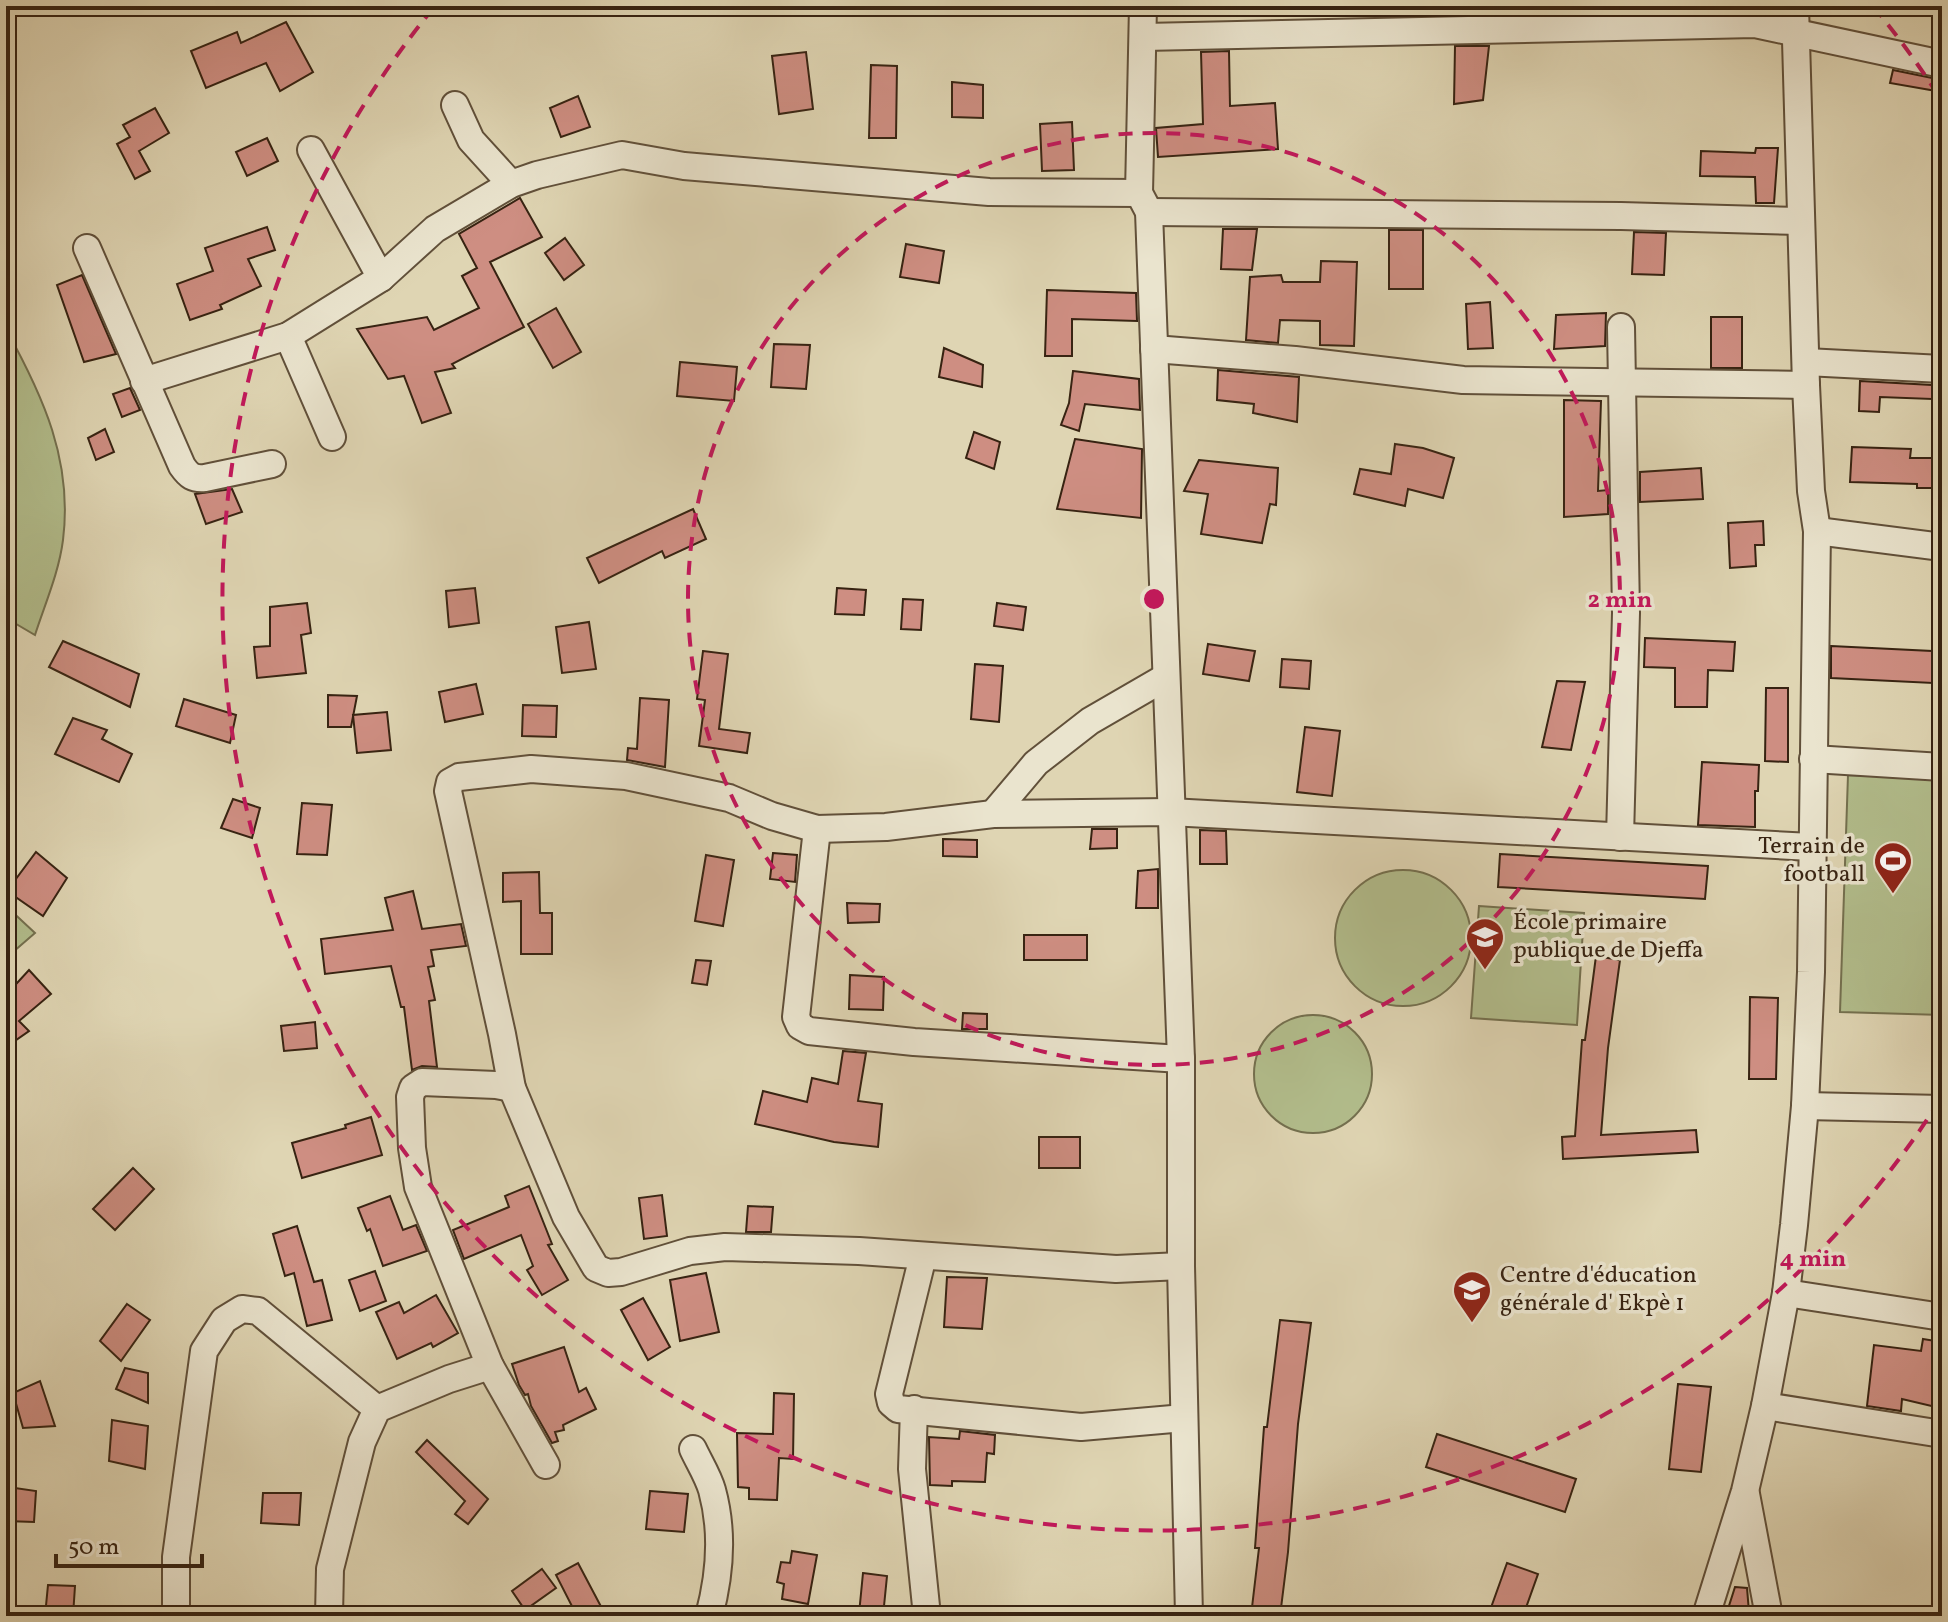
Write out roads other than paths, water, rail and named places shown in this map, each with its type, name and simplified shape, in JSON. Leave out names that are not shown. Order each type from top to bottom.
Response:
[{"type":"street","points":[[1143,6],[1144,203],[1154,349],[1181,1059],[1181,1266],[1189,1616]]},
{"type":"street","points":[[1144,37],[1755,24],[1795,19],[1942,64]]},
{"type":"street","points":[[1706,1616],[1745,1491],[1765,1406],[1786,1293],[1805,1106],[1811,972],[1817,531],[1811,491],[1795,19]]},
{"type":"street","points":[[455,105],[471,140],[511,184]]},
{"type":"street","points":[[311,150],[381,278]]},
{"type":"street","points":[[144,381],[288,336],[381,278],[435,229],[511,184],[622,155],[684,166],[1144,203],[1800,221]]},
{"type":"street","points":[[87,248],[189,476],[205,478],[272,464]]},
{"type":"street","points":[[1620,837],[1626,613],[1621,327]]},
{"type":"street","points":[[288,336],[332,437]]},
{"type":"street","points":[[1154,349],[1295,360],[1463,380],[1621,384],[1942,369]]},
{"type":"street","points":[[1817,531],[1942,547]]},
{"type":"street","points":[[993,814],[1036,763],[1090,721],[1166,677]]},
{"type":"street","points":[[1813,759],[1942,767]]},
{"type":"street","points":[[1181,1266],[1116,1269],[725,1247],[690,1251],[621,1272],[608,1273],[596,1268],[566,1217],[512,1088],[448,791],[450,782],[459,777],[531,769],[626,776],[729,798],[772,816],[817,829],[886,827],[993,814],[1170,812],[1811,847]]},
{"type":"street","points":[[817,829],[796,1017],[800,1026],[809,1031],[914,1042],[1181,1059]]},
{"type":"street","points":[[512,1088],[422,1082],[413,1088],[410,1097],[412,1148],[418,1187],[490,1366],[546,1465]]},
{"type":"street","points":[[1805,1106],[1942,1109]]},
{"type":"street","points":[[923,1256],[889,1394],[891,1403],[898,1409],[1081,1427],[1184,1418]]},
{"type":"street","points":[[1786,1293],[1942,1317]]},
{"type":"street","points":[[176,1616],[176,1557],[204,1351],[224,1320],[242,1309],[258,1311],[377,1409]]},
{"type":"street","points":[[329,1616],[330,1569],[362,1442],[377,1409],[449,1379],[490,1366]]},
{"type":"street","points":[[1765,1406],[1942,1434]]},
{"type":"street","points":[[914,1409],[912,1469],[927,1616]]},
{"type":"street","points":[[693,1449],[711,1488],[720,1538],[709,1616]]},
{"type":"street","points":[[1745,1491],[1770,1614]]},
{"type":"place","name":"Terrain de football","points":[[1893,895]]},
{"type":"place","name":"École primaire publique de Djeffa","points":[[1485,971]]},
{"type":"place","name":"Centre d'éducation générale d' Ekpè 1","points":[[1472,1324]]}]
